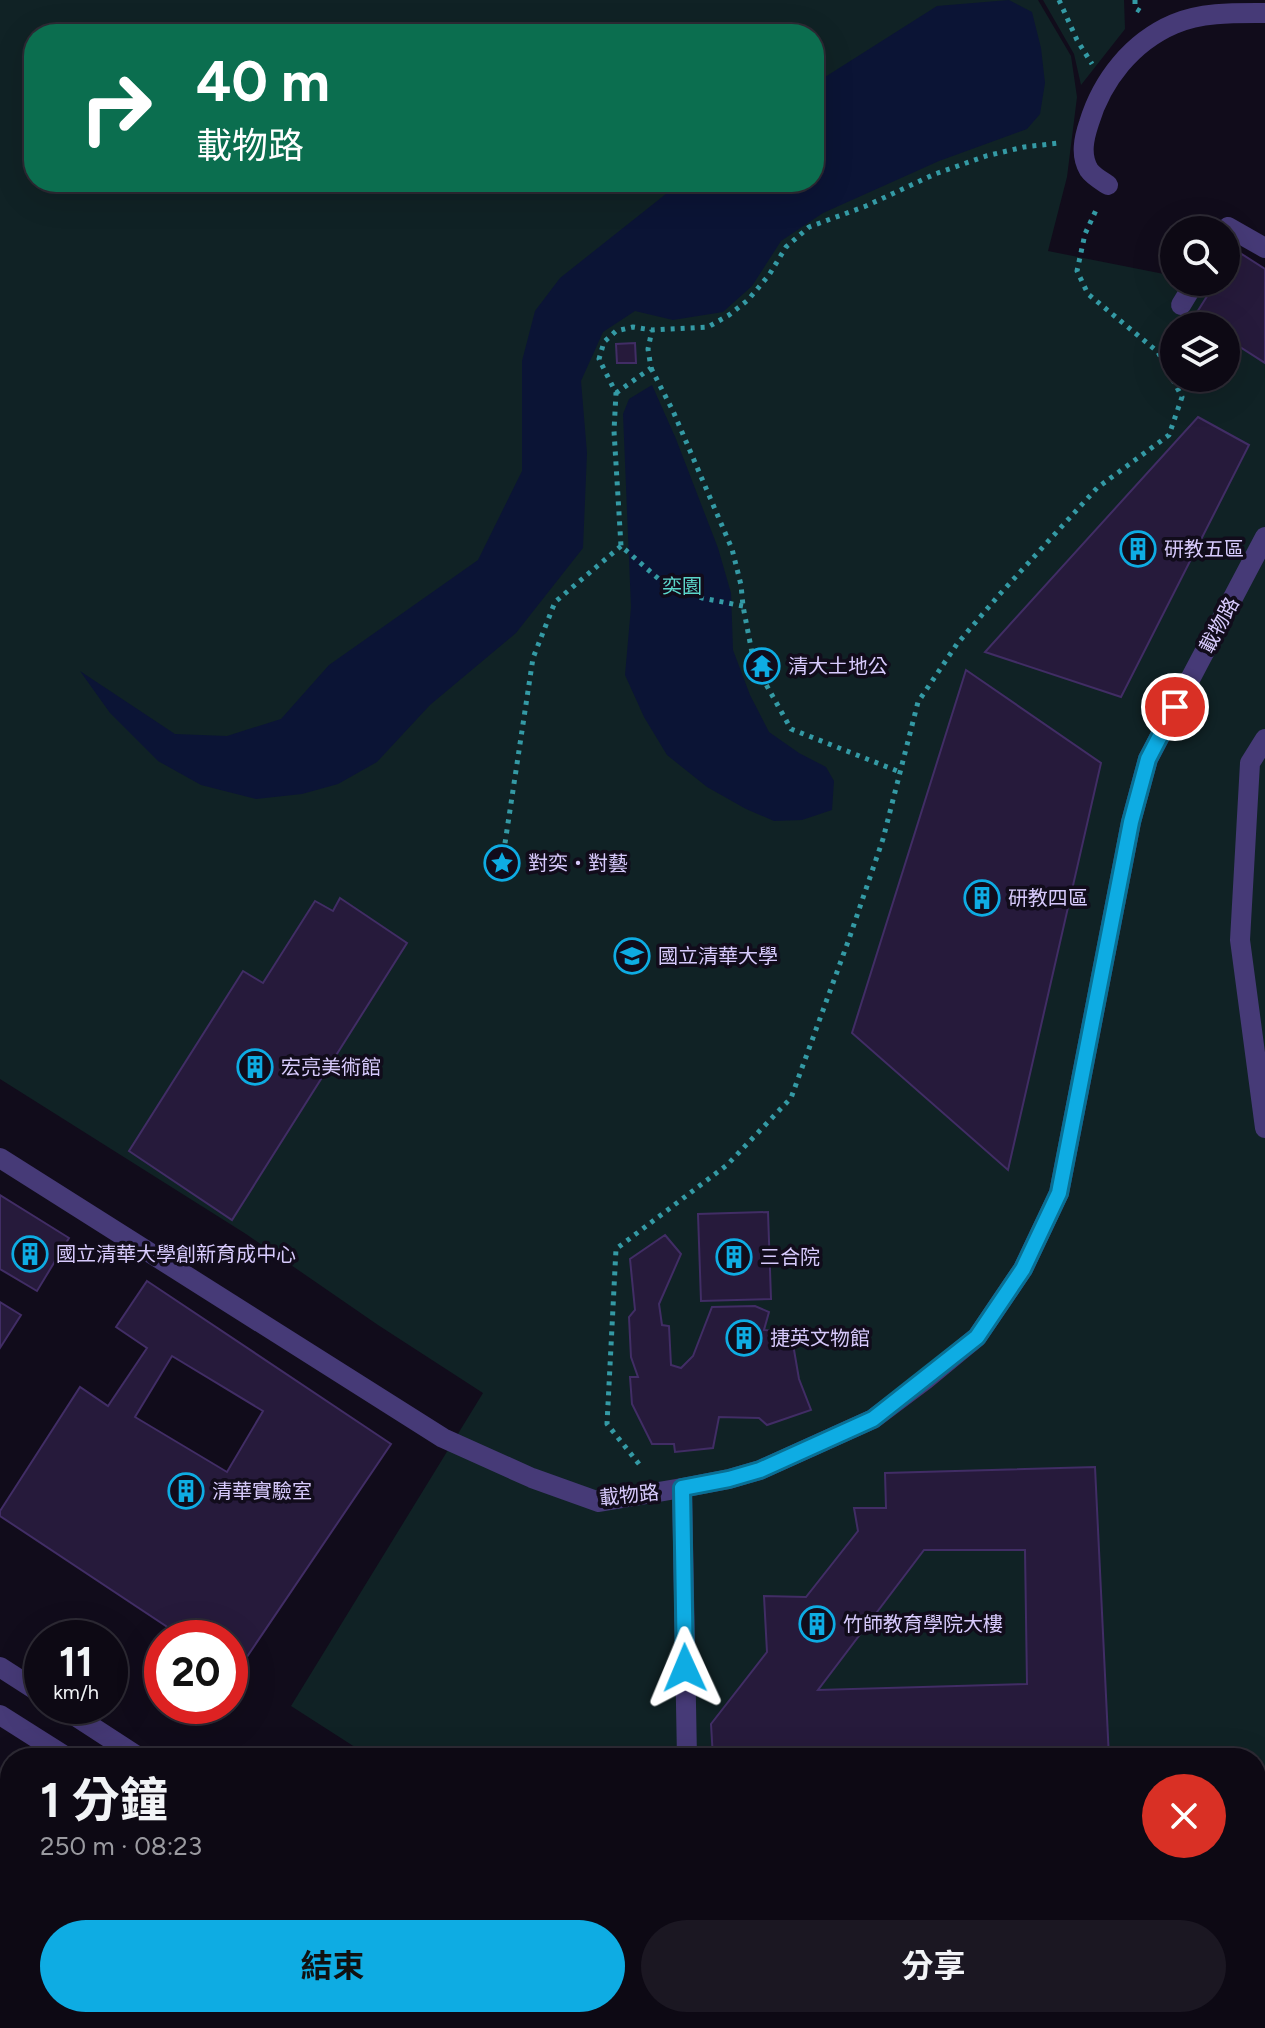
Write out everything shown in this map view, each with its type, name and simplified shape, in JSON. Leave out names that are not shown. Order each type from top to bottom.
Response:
[{"type":"street","points":[[1108,185],[1089,171],[1083,150],[1094,107],[1120,64],[1146,39],[1178,22],[1207,16],[1265,13]]},
{"type":"street","points":[[1240,234],[1265,248]]},
{"type":"street","points":[[1181,305],[1186,296]]},
{"type":"street","name":"載物路","points":[[0,1158],[443,1438],[532,1478],[599,1502],[729,1479],[760,1470],[873,1419],[977,1337],[1023,1269],[1059,1193],[1131,822],[1148,759],[1265,537]]},
{"type":"street","points":[[1265,739],[1250,763],[1240,940],[1265,1128]]},
{"type":"street","points":[[682,1488],[687,1748]]},
{"type":"street","points":[[0,1667],[24,1682]]},
{"type":"street","points":[[0,1715],[52,1748]]},
{"type":"street","points":[[88,1724],[125,1748]]},
{"type":"path","points":[[1059,0],[1077,40],[1101,74]]},
{"type":"path","points":[[743,606],[702,598],[661,581],[621,546],[614,431],[616,393],[599,359],[604,342],[616,331],[633,327],[652,330],[708,327],[748,300],[769,275],[786,247],[809,227],[986,156],[1024,147],[1063,143]]},
{"type":"path","points":[[639,1464],[607,1424],[616,1249],[727,1165],[791,1098],[883,839],[918,702],[957,644],[1097,488],[1169,435],[1182,397],[1158,352],[1088,294],[1077,271],[1085,234],[1108,185]]},
{"type":"path","points":[[652,330],[648,349],[651,368],[673,411],[732,549],[754,663],[791,729],[900,772]]},
{"type":"path","points":[[616,393],[651,368]]},
{"type":"path","points":[[502,863],[533,658],[555,602],[621,546]]},
{"type":"path","points":[[754,663],[762,666]]},
{"type":"green space","name":"國立清華大學","points":[[0,0],[1038,0],[1071,56],[1077,97],[1067,177],[1048,251],[1160,273],[1160,296],[1240,296],[1240,288],[1265,293],[1265,1748],[356,1748],[291,1706],[483,1393],[246,1234],[0,1079]]},
{"type":"green space","points":[[1043,0],[1124,0],[1125,29],[1081,85],[1074,54]]},
{"type":"water","points":[[1009,0],[1032,12],[1045,83],[1040,114],[1027,129],[939,161],[823,213],[781,241],[752,286],[723,312],[673,320],[635,311],[603,332],[581,381],[587,453],[583,548],[516,633],[430,705],[377,762],[338,784],[302,794],[256,799],[201,785],[158,761],[110,713],[80,671],[175,734],[227,736],[281,719],[329,665],[478,560],[522,471],[522,361],[535,311],[560,278],[668,192],[824,192],[824,78],[937,6]]},
{"type":"water","points":[[652,385],[718,548],[731,593],[733,650],[750,695],[769,732],[826,767],[834,781],[832,810],[802,820],[774,821],[707,787],[667,755],[644,717],[625,675],[631,607],[623,414],[629,399]]},
{"type":"building","points":[[1240,253],[1265,269],[1265,363],[1240,347],[1240,312],[1197,312],[1207,296],[1240,296]]},
{"type":"building","points":[[635,343],[636,363],[617,363],[616,344]]},
{"type":"building","name":"研教五區","points":[[1198,417],[1249,445],[1121,697],[985,652]]},
{"type":"building","name":"研教四區","points":[[966,670],[1101,763],[1008,1170],[852,1033]]},
{"type":"building","name":"宏亮美術館","points":[[340,898],[407,943],[232,1220],[129,1151],[243,971],[263,983],[315,901],[333,911]]},
{"type":"building","name":"國立清華大學創新育成中心","points":[[0,1195],[69,1238],[37,1291],[0,1269]]},
{"type":"building","name":"三合院","points":[[768,1212],[771,1299],[701,1301],[698,1214]]},
{"type":"building","name":"捷英文物館","points":[[665,1235],[681,1254],[659,1304],[662,1325],[669,1326],[671,1365],[681,1368],[693,1356],[712,1307],[755,1306],[769,1312],[764,1330],[783,1332],[793,1344],[799,1379],[811,1410],[767,1425],[759,1418],[719,1417],[713,1448],[675,1452],[674,1444],[652,1444],[632,1404],[630,1377],[638,1377],[631,1357],[629,1317],[635,1310],[630,1259]]},
{"type":"building","name":"清華實驗室","points":[[147,1281],[391,1444],[248,1655],[248,1620],[157,1620],[0,1516],[0,1511],[80,1387],[108,1406],[147,1348],[116,1327]],"holes":[[[172,1356],[263,1411],[227,1472],[135,1417]]]},
{"type":"building","points":[[0,1302],[21,1315],[0,1348]]},
{"type":"building","name":"竹師教育學院大樓","points":[[1095,1467],[1109,1748],[712,1748],[711,1724],[767,1652],[764,1596],[806,1597],[858,1531],[854,1508],[886,1508],[885,1473]],"holes":[[[924,1550],[1025,1550],[1027,1684],[818,1690]]]},
{"type":"place","name":"研教五區","points":[[1138,549]]},
{"type":"place","name":"清大土地公","points":[[762,666]]},
{"type":"place","name":"對奕‧對藝","points":[[502,863]]},
{"type":"place","name":"研教四區","points":[[982,898]]},
{"type":"place","name":"國立清華大學","points":[[632,956]]},
{"type":"place","name":"宏亮美術館","points":[[255,1067]]},
{"type":"place","name":"國立清華大學創新育成中心","points":[[30,1254]]},
{"type":"place","name":"三合院","points":[[734,1257]]},
{"type":"place","name":"捷英文物館","points":[[744,1338]]},
{"type":"place","name":"清華實驗室","points":[[186,1491]]},
{"type":"place","name":"竹師教育學院大樓","points":[[817,1624]]},
{"type":"route","points":[[685,1668],[682,1488],[760,1470],[873,1419],[977,1337],[1023,1269],[1059,1193],[1131,822],[1148,759],[1175,707]]},
{"type":"park label","name":"奕園","points":[[682,586]]}]
